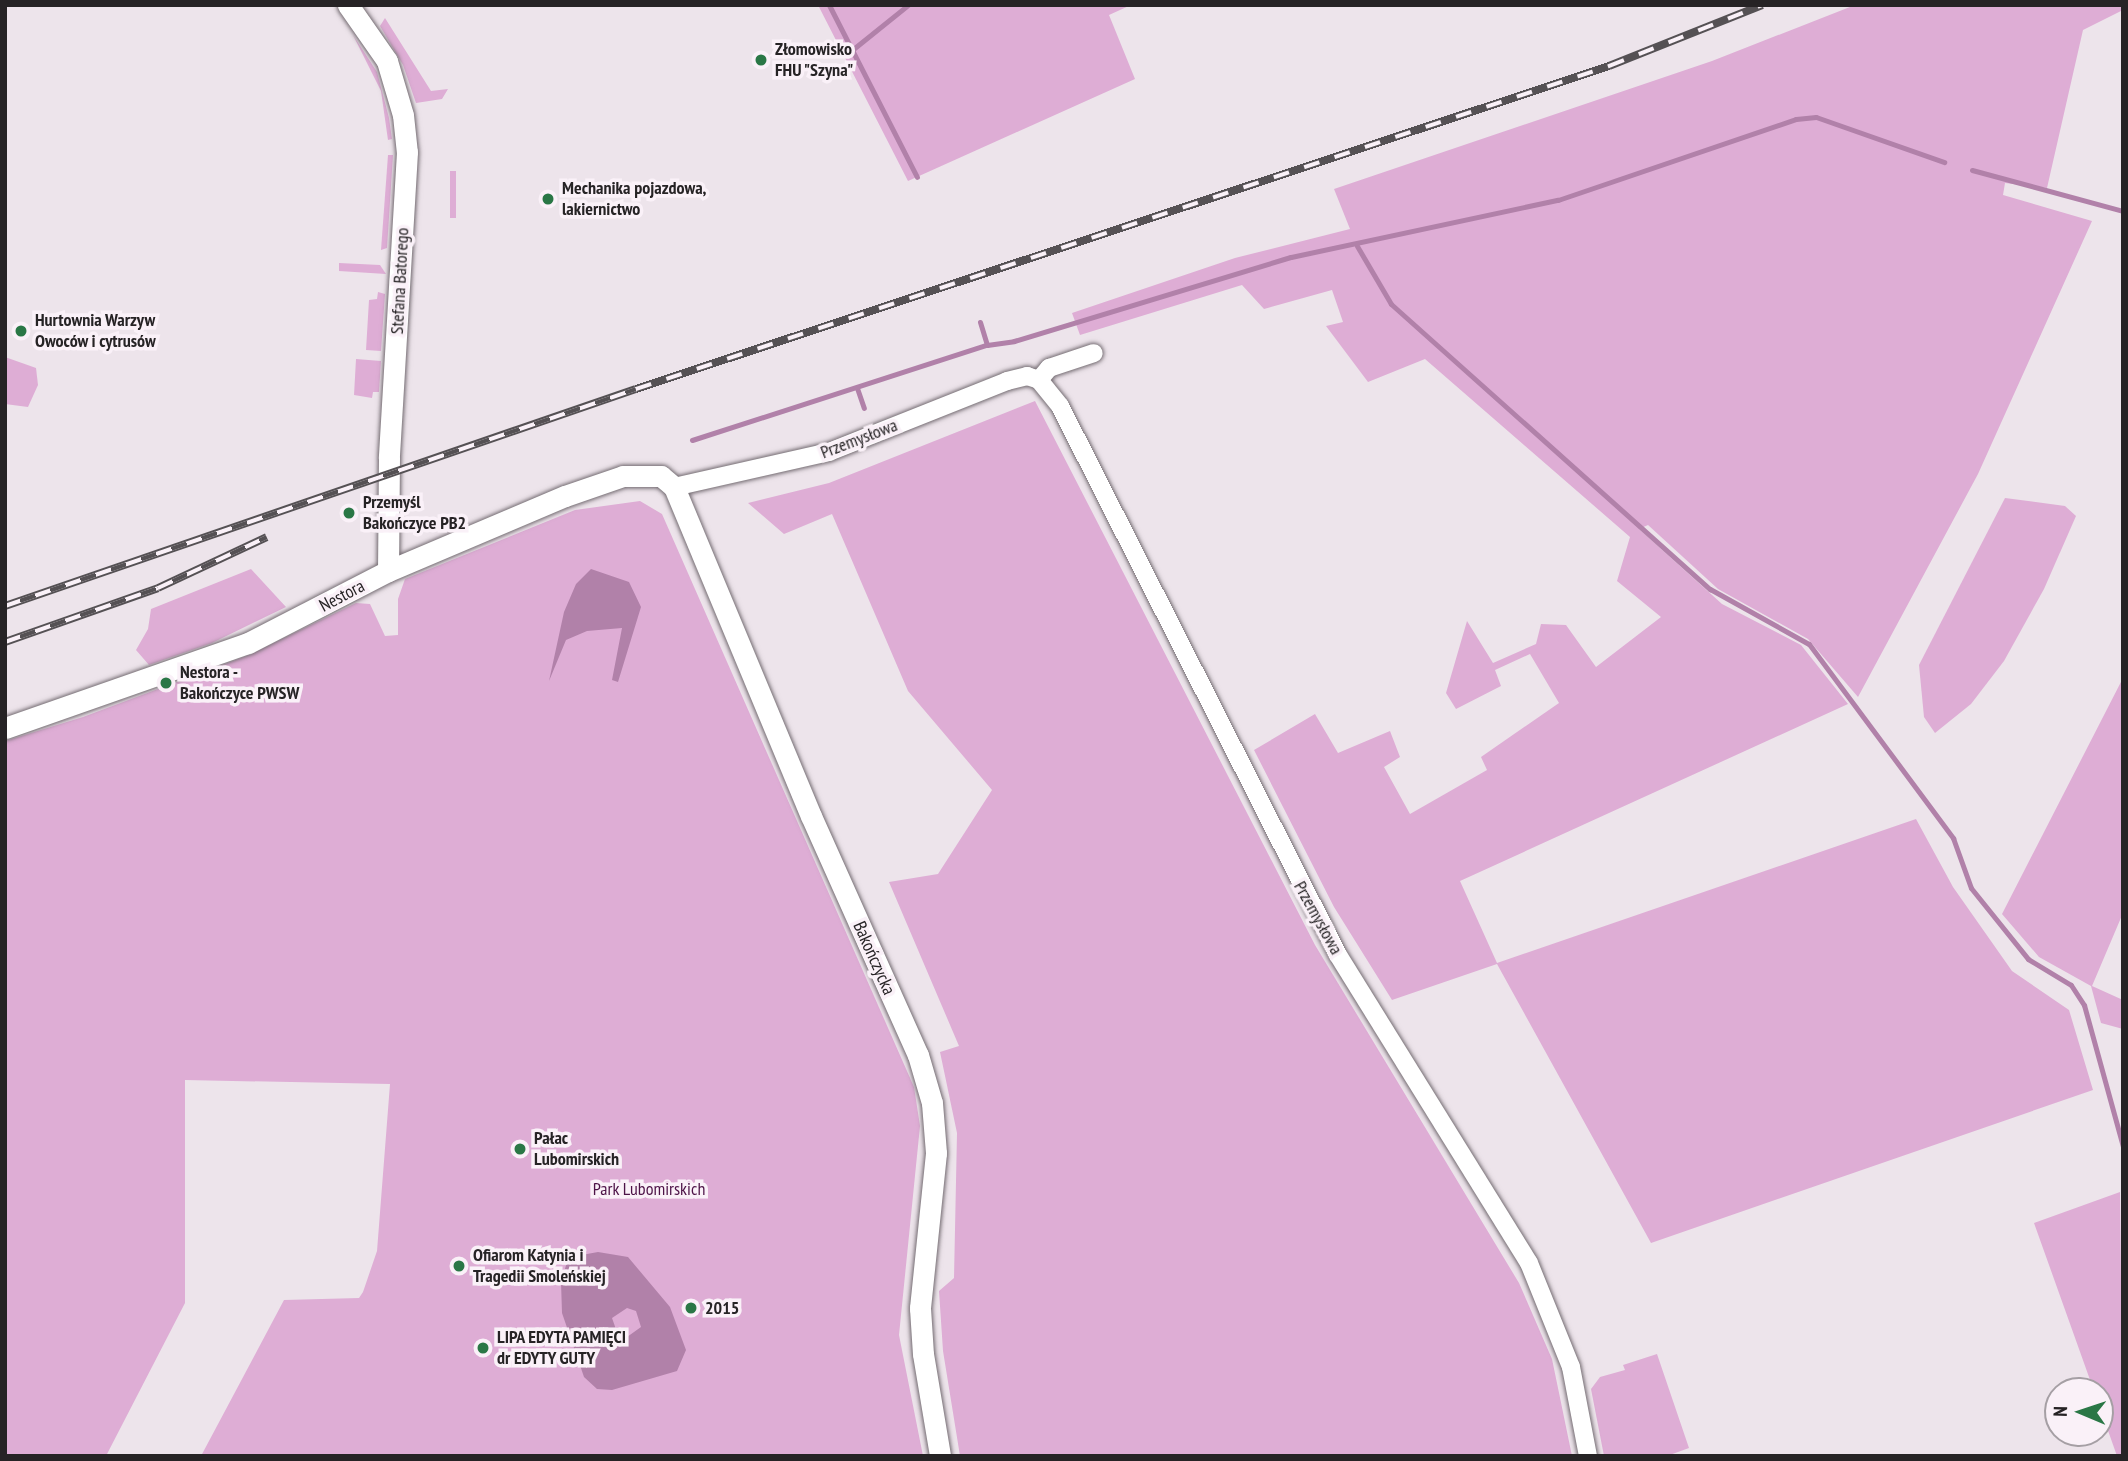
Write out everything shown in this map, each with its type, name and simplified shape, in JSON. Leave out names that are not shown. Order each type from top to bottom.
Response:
[{"type":"street","name":"Stefana Batorego","points":[[348,5],[387,61],[402,115],[407,152],[390,458],[388,571]]},
{"type":"street","name":"Przemysłowa","points":[[1039,380],[1049,368],[1094,353]]},
{"type":"street","name":"Przemysłowa","points":[[674,487],[794,463],[1007,381],[1027,376],[1039,380],[1060,406],[1338,954],[1529,1264],[1571,1367],[1588,1456]]},
{"type":"street","name":"Nestora","points":[[5,728],[248,643],[388,571],[605,481],[642,473],[661,476],[674,487]]},
{"type":"street","name":"Bakończycka","points":[[674,487],[811,816],[918,1055],[932,1103],[936,1153],[920,1308],[923,1354],[940,1456]]},
{"type":"green space","points":[[818,5],[1131,5],[1109,15],[1135,79],[908,181]]},
{"type":"green space","points":[[1855,5],[2123,5],[2123,10],[2083,30],[2047,188],[2005,183],[2003,195],[2092,221],[1978,474],[1858,697],[1808,639],[1718,589],[1648,525],[1639,529],[1722,604],[1801,645],[1848,704],[1460,881],[1497,963],[1916,819],[1953,887],[2012,971],[2069,1010],[2093,1090],[1651,1243],[1497,964],[1392,1000],[1334,907],[1254,750],[1315,714],[1338,753],[1390,731],[1400,757],[1384,767],[1410,814],[1487,770],[1481,757],[1559,703],[1530,654],[1495,670],[1501,686],[1456,709],[1446,693],[1467,621],[1493,663],[1536,644],[1541,624],[1566,625],[1596,667],[1661,617],[1617,581],[1630,537],[1425,359],[1368,382],[1326,326],[1343,322],[1332,290],[1264,309],[1242,285],[1080,335],[1072,313],[1235,258],[1350,229],[1334,189],[1712,61]]},
{"type":"green space","points":[[385,18],[431,91],[448,89],[442,99],[416,103],[403,65],[380,26]]},
{"type":"green space","points":[[353,35],[377,72],[392,139],[388,140],[381,91]]},
{"type":"green space","points":[[388,155],[393,155],[387,248],[381,250]]},
{"type":"green space","points":[[450,171],[456,171],[456,218],[450,218]]},
{"type":"green space","points":[[339,263],[380,265],[386,274],[339,271]]},
{"type":"green space","points":[[378,292],[385,294],[381,351],[366,350],[369,300],[377,299]]},
{"type":"green space","points":[[5,357],[36,368],[38,385],[28,407],[5,404]]},
{"type":"green space","points":[[356,359],[381,361],[379,392],[373,392],[372,398],[354,395]]},
{"type":"green space","points":[[1035,401],[1315,945],[1519,1283],[1552,1359],[1572,1456],[960,1456],[943,1351],[939,1291],[954,1278],[957,1133],[940,1052],[959,1046],[889,882],[938,874],[992,790],[908,691],[832,514],[784,534],[748,503],[829,483]]},
{"type":"green space","points":[[2005,498],[2065,506],[2076,516],[2044,589],[2004,661],[1971,704],[1935,733],[1924,717],[1919,665]]},
{"type":"green space","name":"Park Lubomirskich","points":[[640,501],[662,514],[914,1087],[920,1126],[899,1335],[923,1456],[201,1456],[284,1300],[359,1298],[363,1292],[377,1251],[390,1084],[185,1080],[185,1303],[106,1456],[5,1456],[5,741],[83,717],[249,655],[356,603],[370,604],[385,636],[398,635],[398,599],[405,579],[575,510]]},
{"type":"green space","points":[[251,569],[286,607],[212,643],[149,665],[136,650],[148,629],[151,609]]},
{"type":"green space","points":[[2123,678],[2123,913],[2092,986],[2123,1000],[2123,1029],[2101,1023],[2091,986],[2039,957],[2002,914]]},
{"type":"green space","points":[[2120,1192],[2123,1456],[2117,1456],[2114,1447],[2114,1377],[2089,1377],[2034,1223]]},
{"type":"green space","points":[[1657,1354],[1689,1448],[1667,1456],[1604,1456],[1591,1389],[1600,1377],[1625,1370],[1623,1365]]},
{"type":"shaded area","points":[[591,569],[629,582],[641,607],[618,682],[612,680],[622,628],[587,631],[566,640],[549,681],[564,612],[576,584]]},
{"type":"shaded area","points":[[598,1252],[628,1257],[670,1307],[686,1350],[677,1371],[612,1390],[597,1389],[584,1377],[562,1313],[561,1282],[567,1262],[576,1256]],"holes":[[[627,1308],[636,1311],[641,1327],[627,1337],[618,1335],[612,1318]]]},
{"type":"waterway","points":[[829,5],[917,177]]},
{"type":"waterway","points":[[852,50],[908,5]]},
{"type":"waterway","points":[[980,322],[987,345],[1014,341],[1291,257],[1558,200],[1796,119],[1816,117],[1944,162]]},
{"type":"waterway","points":[[1972,170],[2123,211]]},
{"type":"waterway","points":[[1357,246],[1391,304],[1710,589],[1809,644],[1953,838],[1971,888],[2028,959],[2071,985],[2084,1005],[2123,1147]]},
{"type":"waterway","points":[[692,440],[987,345]]},
{"type":"waterway","points":[[857,388],[864,408]]},
{"type":"railway","points":[[5,606],[636,389],[1609,66],[1762,5]]},
{"type":"railway","points":[[5,642],[158,588],[267,537]]},
{"type":"place","name":"Złomowisko FHU \"Szyna\"","points":[[761,60]]},
{"type":"place","name":"Mechanika pojazdowa, lakiernictwo","points":[[548,199]]},
{"type":"place","name":"Hurtownia Warzyw Owoców i cytrusów","points":[[21,331]]},
{"type":"place","name":"Przemyśl Bakończyce PB2","points":[[349,513]]},
{"type":"place","name":"Nestora - Bakończyce PWSW","points":[[166,683]]},
{"type":"place","name":"Pałac Lubomirskich","points":[[520,1149]]},
{"type":"place","name":"Ofiarom Katynia i Tragedii Smoleńskiej","points":[[459,1266]]},
{"type":"place","name":"2015","points":[[691,1308]]},
{"type":"place","name":"LIPA EDYTA PAMIĘCI dr EDYTY GUTY","points":[[483,1348]]}]
